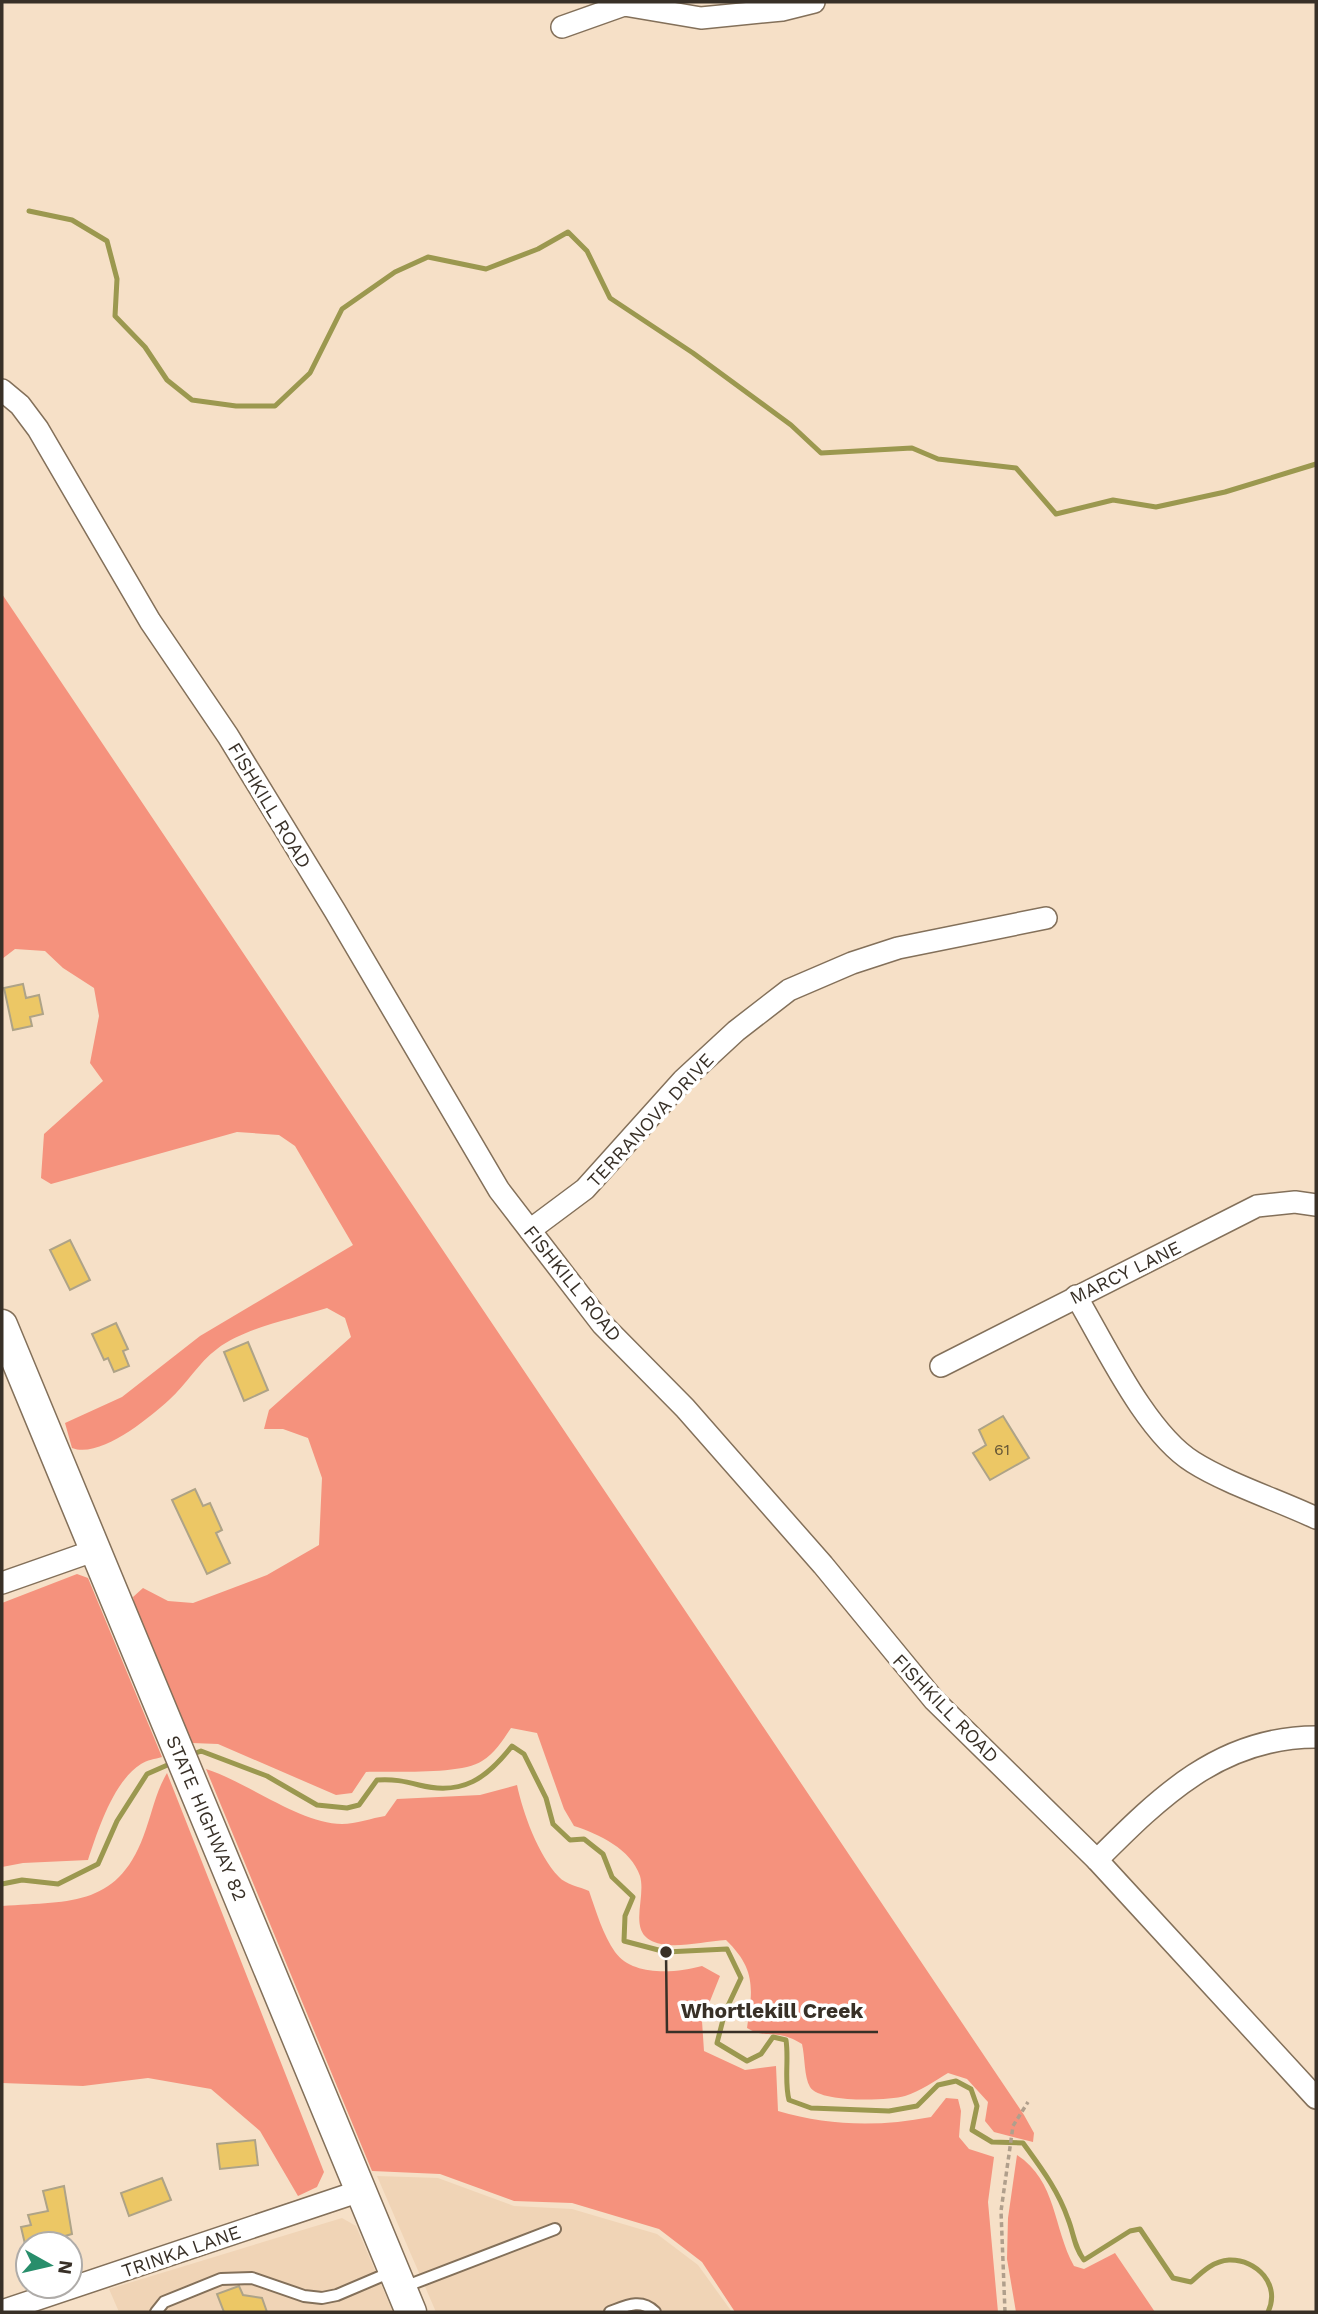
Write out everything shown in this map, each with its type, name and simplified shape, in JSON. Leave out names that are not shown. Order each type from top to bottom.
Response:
[{"type":"main road","name":"STATE HIGHWAY 82","points":[[2,1325],[191,1777],[403,2297]]},
{"type":"street","points":[[562,27],[624,5],[701,18],[782,10],[814,2]]},
{"type":"street","name":"FISHKILL ROAD","points":[[2,390],[20,405],[38,429],[150,621],[228,736],[335,911],[499,1190],[602,1324],[685,1408],[823,1565],[934,1700],[1097,1860],[1316,2098]]},
{"type":"street","name":"TERRANOVA DRIVE","points":[[530,1230],[585,1189],[683,1080],[736,1031],[789,990],[852,962],[898,948],[1046,918]]},
{"type":"street","name":"MARCY LANE","points":[[941,1366],[1256,1206],[1295,1202],[1316,1205]]},
{"type":"street","points":[[1076,1296],[1163,1436],[1193,1462],[1316,1518]]},
{"type":"street","points":[[2,1583],[96,1550]]},
{"type":"street","points":[[1097,1860],[1159,1798],[1212,1763],[1258,1746],[1316,1737]]},
{"type":"street","name":"TRINKA LANE","points":[[2,2311],[360,2190]]},
{"type":"lane","points":[[156,2312],[164,2302],[221,2278],[252,2278],[304,2296],[322,2298],[337,2295],[403,2297],[555,2229]]},
{"type":"lane","points":[[610,2312],[642,2303],[655,2312]]},
{"type":"path","points":[[1005,2312],[1001,2211],[1012,2132],[1028,2102]]},
{"type":"shaded area","points":[[2,594],[1024,2115],[1034,2133],[1033,2142],[994,2132],[985,2121],[988,2102],[967,2079],[948,2073],[916,2091],[896,2098],[840,2098],[816,2092],[808,2083],[802,2044],[785,2036],[760,2033],[747,2028],[750,1980],[743,1960],[726,1940],[668,1945],[650,1940],[643,1934],[639,1916],[640,1876],[636,1866],[613,1844],[574,1826],[564,1809],[537,1733],[511,1728],[487,1758],[459,1768],[366,1772],[352,1793],[336,1795],[218,1744],[192,1743],[139,1625],[133,1597],[143,1588],[168,1601],[193,1603],[267,1575],[319,1545],[322,1478],[308,1438],[283,1429],[264,1429],[269,1410],[351,1337],[345,1318],[327,1308],[270,1324],[229,1341],[210,1354],[175,1394],[149,1417],[124,1435],[96,1448],[72,1448],[65,1423],[122,1397],[200,1336],[353,1245],[295,1146],[279,1135],[237,1132],[51,1184],[41,1178],[44,1134],[103,1081],[90,1063],[99,1016],[94,988],[63,968],[45,951],[15,949],[2,959]]},
{"type":"shaded area","points":[[77,1574],[88,1578],[162,1757],[141,1764],[122,1782],[108,1808],[88,1860],[23,1863],[2,1867],[2,1603]]},
{"type":"shaded area","points":[[206,1769],[309,1817],[342,1824],[385,1816],[397,1799],[480,1795],[517,1785],[527,1821],[544,1857],[562,1879],[589,1891],[607,1938],[623,1960],[633,1966],[656,1971],[702,1966],[720,1976],[702,2021],[704,2051],[745,2070],[776,2066],[778,2111],[835,2122],[892,2122],[931,2117],[946,2098],[958,2099],[961,2111],[959,2137],[969,2149],[994,2157],[988,2202],[998,2312],[735,2312],[702,2262],[659,2229],[572,2203],[514,2201],[440,2174],[372,2171]]},
{"type":"shaded area","points":[[167,1773],[324,2172],[317,2187],[298,2196],[260,2131],[211,2089],[148,2078],[83,2086],[2,2083],[2,1906],[72,1900],[91,1895],[108,1886],[123,1873],[135,1854]]},
{"type":"shaded area","points":[[1017,2155],[1040,2178],[1074,2266],[1084,2269],[1115,2253],[1155,2312],[1016,2312],[1007,2259],[1008,2218]]},
{"type":"shaded area","points":[[377,2176],[438,2178],[514,2206],[572,2209],[657,2234],[698,2265],[732,2312],[436,2312]]},
{"type":"shaded area","points":[[342,2218],[356,2226],[393,2312],[119,2312],[109,2289]]},
{"type":"building","points":[[23,984],[26,998],[39,995],[43,1014],[30,1017],[32,1026],[13,1030],[4,988]]},
{"type":"building","points":[[70,1240],[90,1280],[70,1290],[50,1250]]},
{"type":"building","points":[[116,1323],[128,1349],[123,1351],[129,1366],[114,1372],[108,1358],[104,1360],[92,1334]]},
{"type":"building","points":[[248,1342],[268,1390],[244,1401],[224,1352]]},
{"type":"building","points":[[1003,1416],[1029,1458],[990,1480],[973,1453],[986,1445],[979,1430]]},
{"type":"building","points":[[195,1489],[203,1506],[210,1503],[222,1530],[216,1533],[230,1563],[207,1574],[172,1500]]},
{"type":"building","points":[[255,2140],[258,2165],[220,2169],[217,2144]]},
{"type":"building","points":[[162,2178],[171,2200],[129,2216],[121,2193]]},
{"type":"building","points":[[64,2186],[71,2230],[22,2230],[21,2227],[31,2225],[28,2215],[48,2211],[43,2191]]},
{"type":"building","points":[[239,2286],[243,2295],[262,2298],[267,2312],[224,2312],[217,2294]]},
{"type":"waterway","points":[[29,211],[72,220],[107,241],[117,279],[115,316],[145,347],[167,380],[192,400],[236,406],[275,406],[310,373],[342,309],[395,272],[428,257],[486,269],[538,249],[568,232],[587,251],[610,298],[693,353],[791,425],[821,453],[912,448],[938,459],[1016,468],[1056,514],[1113,500],[1156,507],[1225,492],[1316,464]]},
{"type":"waterway","points":[[191,1755],[201,1751],[267,1776],[317,1805],[347,1808],[359,1805],[377,1780],[435,1788],[449,1788],[473,1782],[493,1767],[512,1746],[524,1754],[546,1798],[553,1824],[570,1840],[584,1839],[603,1854],[612,1877],[633,1897],[625,1916],[624,1941],[666,1952],[727,1949],[741,1978],[725,2012],[717,2043],[747,2061],[761,2054],[773,2037],[786,2040],[789,2100],[811,2108],[889,2111],[917,2106],[938,2085],[956,2081],[971,2089],[977,2106],[972,2130],[992,2142],[1023,2143],[1036,2161],[1059,2198],[1084,2260],[1130,2231],[1140,2229],[1173,2278],[1191,2282],[1213,2265],[1229,2260],[1249,2264],[1257,2269],[1269,2283],[1271,2302],[1268,2312]]},
{"type":"waterway","points":[[2,1884],[22,1880],[58,1884],[98,1864],[117,1821],[147,1774],[172,1763]]},
{"type":"place","name":"Whortlekill Creek","points":[[666,1952]]}]
